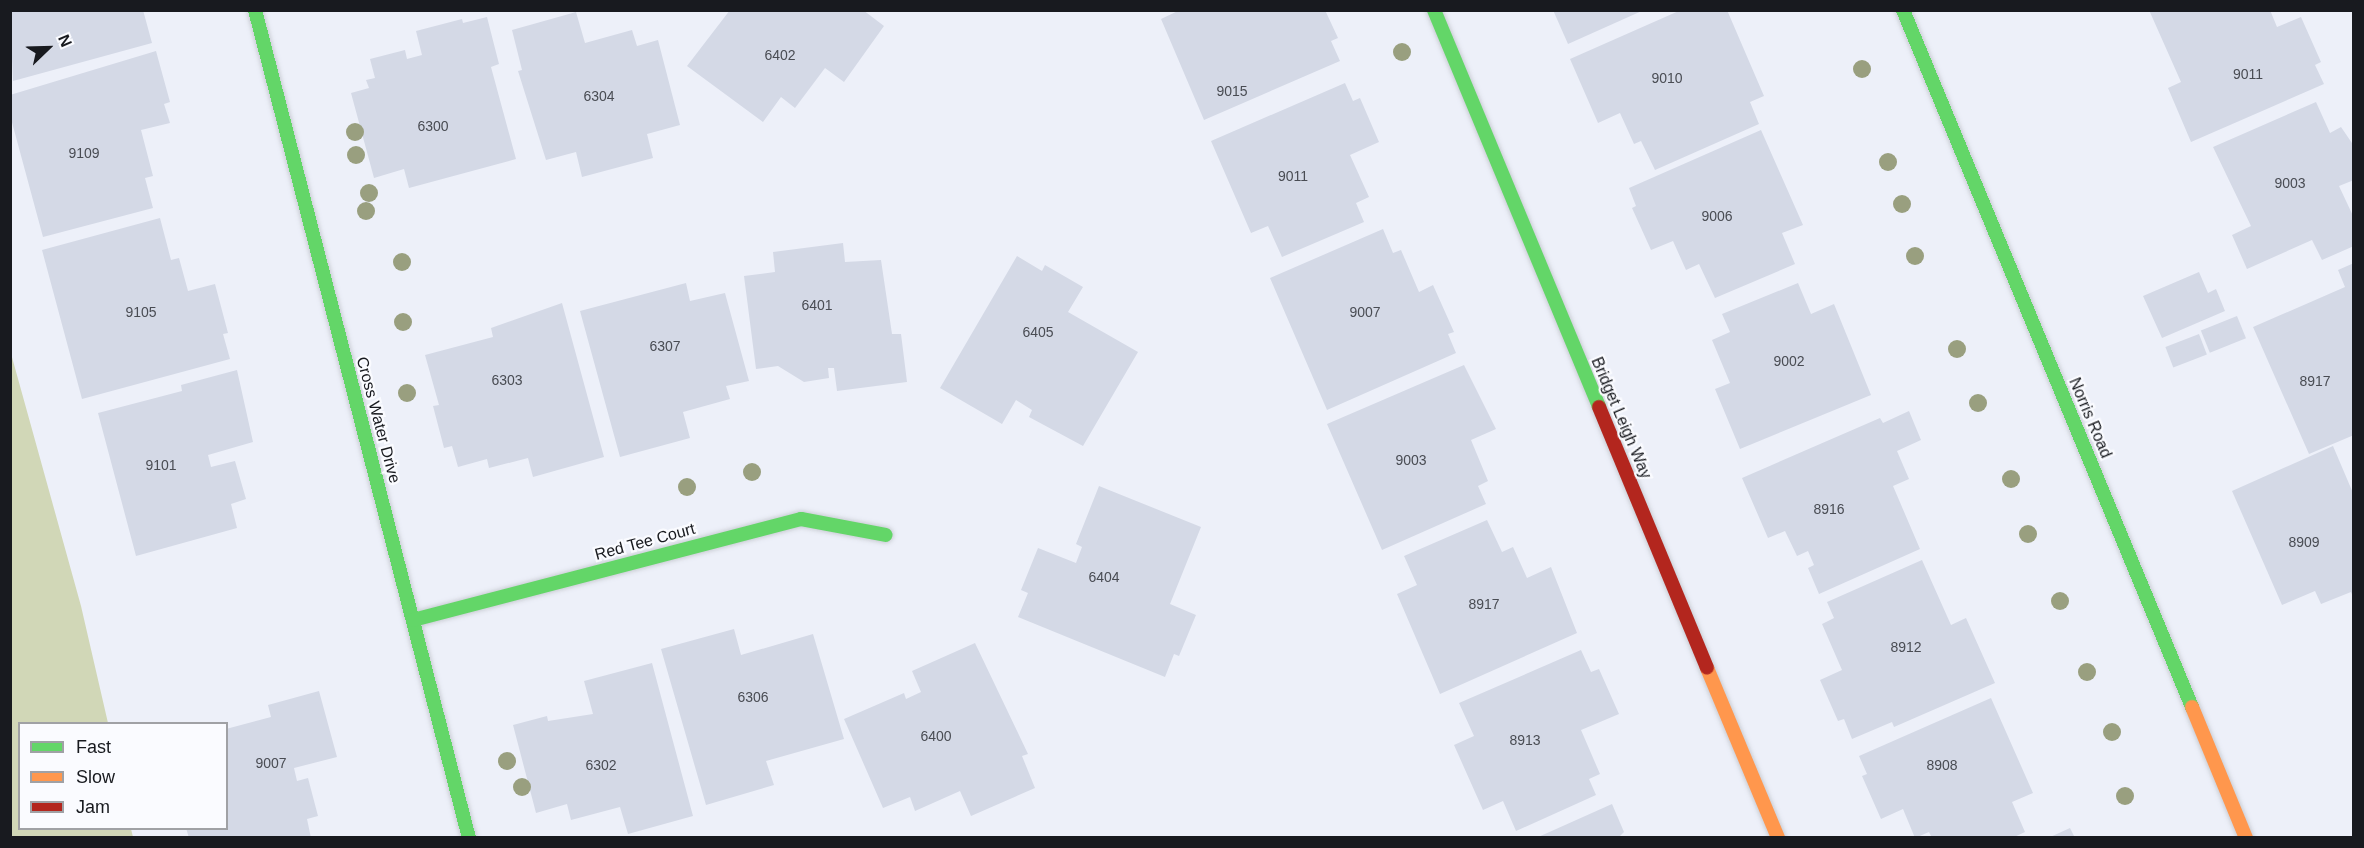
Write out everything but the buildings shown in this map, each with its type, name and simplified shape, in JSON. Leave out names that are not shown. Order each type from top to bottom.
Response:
[{"type":"street","name":"Cross Water Drive","points":[[255,10],[469,837]]},
{"type":"street","name":"Bridget Leigh Way","points":[[1434,10],[1778,837]]},
{"type":"street","name":"Norris Road","points":[[1904,10],[2246,837]]},
{"type":"street","name":"Red Tee Court","points":[[413,620],[801,519],[886,535]]},
{"type":"green space","points":[[10,350],[81,606],[108,722],[18,722],[18,830],[131,830],[133,837],[11,837]]},
{"type":"traffic: fast","points":[[255,10],[469,838]]},
{"type":"traffic: fast","points":[[1434,10],[1599,407]]},
{"type":"traffic: fast","points":[[1903,10],[2192,707]]},
{"type":"traffic: fast","points":[[413,620],[801,519],[886,535]]},
{"type":"traffic: slow","points":[[1707,668],[1778,838]]},
{"type":"traffic: slow","points":[[2192,707],[2246,838]]},
{"type":"traffic: jam","points":[[1599,407],[1707,668]]}]
